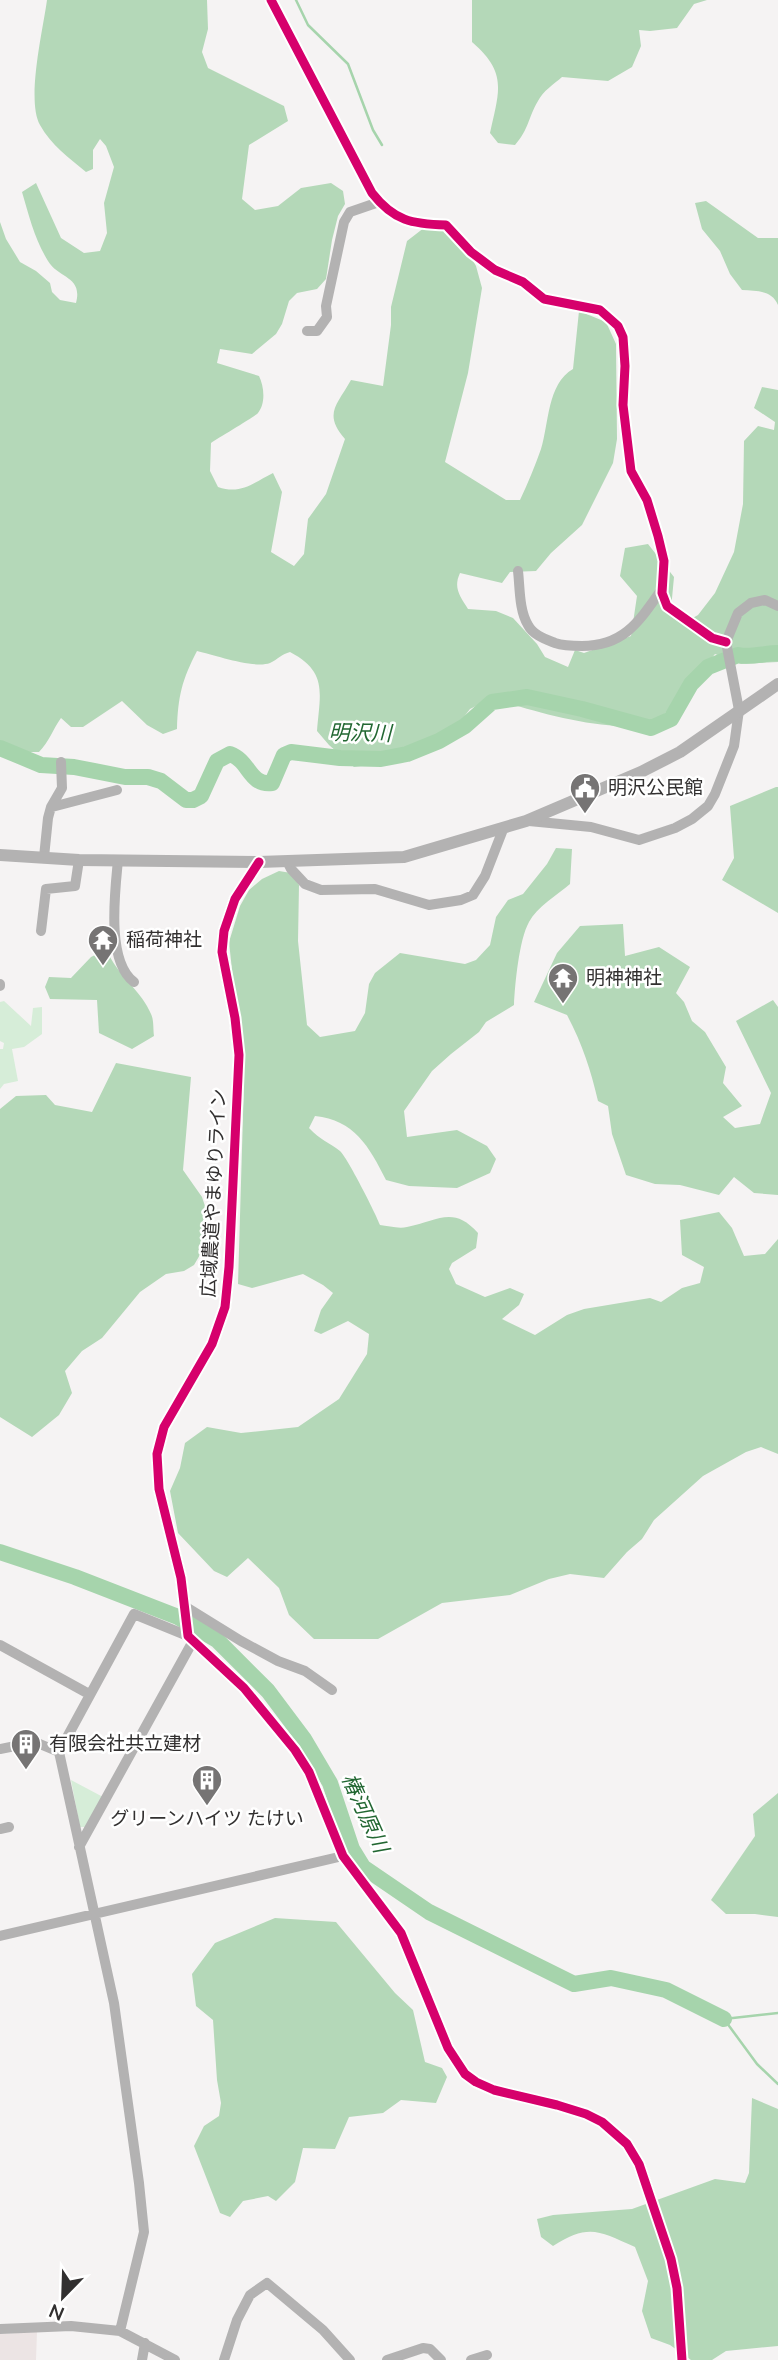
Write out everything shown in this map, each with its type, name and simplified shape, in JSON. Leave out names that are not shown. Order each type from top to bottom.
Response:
[{"type":"street","points":[[271,0],[379,202],[398,218],[424,224],[446,225],[471,252],[495,270],[523,282],[544,299],[600,310],[618,326],[624,357],[623,405],[631,471],[647,500],[658,536],[664,561],[662,589],[667,606],[712,638],[726,642]]},
{"type":"street","points":[[307,331],[317,331],[327,317],[326,306],[344,222],[350,212],[379,202]]},
{"type":"street","points":[[518,571],[523,611],[529,627],[540,636],[566,645],[603,645],[618,638],[634,626],[662,589]]},
{"type":"street","points":[[526,821],[591,827],[639,840],[684,824],[708,806],[734,746],[739,710],[726,642],[738,613],[751,603],[765,600],[778,607]]},
{"type":"street","points":[[0,855],[79,860],[258,862],[404,858],[526,821],[641,772],[680,752],[778,684]]},
{"type":"street","points":[[44,858],[51,807],[62,788],[61,762]]},
{"type":"street","points":[[51,807],[117,790]]},
{"type":"street","points":[[287,861],[304,884],[321,890],[375,889],[429,905],[461,900],[473,895],[485,876],[504,827]]},
{"type":"street","points":[[41,932],[45,891],[48,888],[75,886],[79,860]]},
{"type":"street","points":[[118,860],[114,899],[117,951],[127,977],[134,982]]},
{"type":"street","name":"広域農道やまゆりライン","points":[[191,1639],[181,1578],[159,1489],[157,1454],[160,1437],[170,1416],[215,1338],[227,1299],[239,1055],[222,952],[227,916],[258,862]]},
{"type":"street","points":[[186,1610],[278,1661],[305,1671],[332,1690]]},
{"type":"street","points":[[120,2331],[144,2232],[114,2003],[59,1752],[134,1614],[191,1639],[209,1653],[244,1688],[295,1750],[309,1772],[343,1856],[401,1933],[448,2048],[465,2074],[495,2090],[586,2114],[602,2122],[627,2144],[639,2164],[671,2259],[677,2288],[682,2360]]},
{"type":"street","points":[[79,1847],[191,1639]]},
{"type":"street","points":[[0,1645],[89,1694]]},
{"type":"street","points":[[0,1749],[35,1742],[59,1752]]},
{"type":"street","points":[[0,1936],[343,1856]]},
{"type":"street","points":[[224,2360],[237,2320],[250,2295],[267,2283],[323,2330],[351,2360]]},
{"type":"street","points":[[0,2329],[71,2326],[120,2331],[175,2360]]},
{"type":"street","points":[[142,2360],[145,2343]]},
{"type":"street","points":[[387,2360],[423,2348],[430,2349],[441,2360]]},
{"type":"street","points":[[471,2360],[487,2355]]},
{"type":"shaded area","points":[[37,2332],[36,2360],[0,2360],[0,2334]]},
{"type":"green space","points":[[47,0],[207,0],[208,29],[202,52],[208,68],[284,106],[288,121],[249,145],[242,199],[255,210],[278,206],[301,188],[331,183],[343,191],[345,204],[338,216],[326,279],[317,289],[297,293],[289,301],[276,334],[252,354],[220,349],[217,363],[259,376],[262,385],[263,400],[258,413],[211,443],[210,471],[218,487],[233,490],[247,487],[273,473],[282,492],[271,552],[294,566],[304,554],[308,519],[326,494],[345,439],[335,423],[337,403],[351,380],[383,386],[391,307],[407,241],[429,224],[458,235],[476,266],[482,288],[468,373],[445,462],[506,500],[520,500],[541,449],[550,405],[558,384],[573,369],[579,311],[606,322],[616,344],[617,439],[613,463],[582,525],[551,553],[536,571],[510,572],[502,583],[460,573],[457,588],[468,609],[496,611],[513,618],[545,657],[568,667],[575,650],[584,653],[631,636],[637,596],[620,576],[625,548],[648,544],[674,577],[671,609],[682,624],[698,615],[715,593],[734,552],[743,504],[744,441],[758,426],[774,430],[775,422],[754,408],[762,387],[778,390],[778,662],[741,664],[715,654],[683,695],[662,716],[647,723],[627,726],[604,725],[554,716],[492,698],[470,709],[443,744],[404,760],[354,767],[317,731],[319,685],[311,667],[302,660],[290,652],[270,663],[254,664],[197,651],[182,688],[177,729],[163,734],[147,725],[122,701],[83,727],[71,727],[61,718],[39,752],[27,752],[0,741],[0,222],[6,239],[20,262],[50,283],[52,292],[60,300],[76,303],[77,294],[73,283],[53,267],[43,253],[22,192],[36,183],[61,238],[84,253],[100,251],[107,233],[104,203],[114,167],[106,146],[100,139],[93,150],[93,169],[86,172],[55,145],[40,125],[36,114],[35,82]]},
{"type":"green space","points":[[472,0],[707,0],[694,4],[677,28],[639,30],[641,46],[632,67],[608,81],[562,77],[540,97],[515,145],[498,143],[490,133],[498,83],[491,63],[472,42]]},
{"type":"green space","points":[[706,201],[758,238],[778,238],[778,305],[768,294],[742,290],[730,274],[720,251],[702,229],[695,203]]},
{"type":"green space","points":[[776,787],[778,913],[722,880],[734,858],[730,806]]},
{"type":"green space","points":[[556,848],[572,849],[570,884],[542,906],[529,922],[520,951],[514,1005],[486,1022],[479,1032],[432,1071],[404,1111],[407,1137],[457,1130],[487,1146],[496,1159],[490,1173],[457,1188],[409,1186],[386,1180],[359,1137],[340,1123],[315,1116],[309,1128],[344,1155],[380,1225],[404,1228],[445,1217],[461,1219],[469,1224],[478,1233],[476,1248],[452,1263],[449,1269],[456,1284],[485,1297],[510,1288],[524,1294],[519,1305],[502,1319],[535,1335],[567,1315],[584,1309],[650,1298],[661,1302],[682,1288],[700,1283],[704,1267],[682,1255],[680,1220],[719,1212],[732,1228],[744,1256],[765,1254],[778,1239],[778,1454],[761,1447],[746,1452],[703,1476],[654,1520],[642,1539],[604,1578],[570,1574],[549,1579],[510,1595],[442,1603],[378,1639],[314,1639],[289,1615],[279,1588],[248,1558],[227,1577],[214,1571],[178,1533],[170,1491],[180,1468],[185,1443],[207,1427],[241,1433],[298,1427],[339,1399],[367,1354],[369,1334],[348,1321],[321,1334],[314,1331],[321,1310],[333,1293],[303,1274],[252,1288],[238,1284],[244,1081],[229,942],[240,906],[249,890],[262,879],[279,871],[291,873],[299,885],[298,941],[307,1025],[320,1037],[355,1031],[365,1013],[369,984],[375,973],[400,953],[465,964],[476,960],[490,945],[496,917],[508,900],[523,894]]},
{"type":"green space","points":[[623,924],[625,956],[659,947],[690,967],[676,993],[684,1002],[692,1021],[705,1032],[726,1067],[723,1083],[742,1106],[723,1117],[735,1128],[760,1124],[771,1093],[736,1021],[773,1000],[778,1007],[778,1195],[754,1193],[734,1177],[719,1195],[680,1185],[655,1184],[626,1175],[612,1134],[608,1106],[598,1101],[586,1057],[567,1015],[534,1002],[557,953],[580,926]]},
{"type":"green space","points":[[99,953],[109,955],[152,1016],[154,1036],[132,1049],[99,1033],[97,1000],[50,999],[45,987],[49,977],[71,978],[91,957]]},
{"type":"green space","points":[[4,1001],[31,1026],[33,1008],[42,1007],[42,1034],[24,1047],[12,1049],[18,1081],[4,1084],[0,1089],[0,1049],[3,1049],[4,1043],[0,1041],[0,1002]]},
{"type":"green space","points":[[116,1063],[191,1077],[183,1170],[202,1197],[207,1212],[208,1236],[194,1265],[184,1271],[166,1274],[140,1292],[102,1338],[82,1351],[65,1371],[72,1393],[59,1415],[32,1437],[0,1417],[0,1109],[16,1096],[46,1095],[55,1105],[92,1112]]},
{"type":"green space","points":[[71,1780],[103,1797],[87,1827],[80,1827]]},
{"type":"green space","points":[[778,1793],[778,1917],[726,1914],[711,1900],[755,1836],[753,1814]]},
{"type":"green space","points":[[275,1918],[336,1922],[395,1993],[413,2010],[425,2062],[442,2068],[447,2077],[436,2103],[401,2100],[383,2113],[349,2117],[335,2149],[303,2148],[295,2182],[276,2201],[268,2196],[243,2201],[230,2217],[220,2213],[194,2146],[204,2126],[219,2116],[221,2103],[213,2020],[196,2006],[192,1974],[215,1943]]},
{"type":"green space","points":[[752,2098],[778,2109],[778,2346],[726,2351],[712,2360],[691,2360],[670,2345],[651,2338],[642,2311],[648,2281],[635,2247],[594,2232],[576,2234],[553,2246],[541,2237],[537,2219],[553,2215],[632,2209],[715,2179],[745,2183],[749,2173]]},
{"type":"waterway","points":[[296,0],[308,25],[348,64],[373,130],[382,145]]},
{"type":"waterway","name":"明沢川","points":[[0,748],[41,765],[74,767],[125,777],[148,777],[161,781],[186,800],[193,800],[201,796],[217,761],[230,754],[237,757],[259,781],[272,783],[284,755],[291,752],[340,758],[381,759],[407,754],[439,741],[465,726],[492,702],[527,697],[651,728],[671,719],[691,684],[708,667],[738,655],[778,653]]},
{"type":"waterway","name":"椿河原川","points":[[0,1552],[75,1577],[178,1617],[217,1640],[268,1691],[304,1739],[330,1783],[352,1849],[363,1867],[429,1912],[574,1984],[611,1978],[666,1990],[724,2019]]},
{"type":"waterway","points":[[778,2013],[724,2019],[757,2064],[778,2084]]},
{"type":"cycle path","points":[[271,0],[372,193],[388,210],[413,222],[446,225],[471,252],[495,270],[523,282],[544,299],[600,310],[618,326],[623,337],[623,405],[631,471],[647,500],[658,536],[664,561],[662,593],[667,606],[712,638],[726,642]]},
{"type":"cycle path","points":[[259,862],[235,899],[224,931],[222,952],[239,1055],[225,1307],[212,1344],[164,1427],[157,1454],[159,1489],[181,1578],[188,1636],[244,1688],[295,1750],[309,1772],[343,1856],[401,1933],[448,2048],[465,2074],[494,2090],[586,2114],[602,2122],[627,2144],[639,2164],[671,2259],[677,2288],[682,2360]]},
{"type":"place","name":"明沢公民館","points":[[585,815]]},
{"type":"place","name":"稲荷神社","points":[[103,967]]},
{"type":"place","name":"明神神社","points":[[563,1005]]},
{"type":"place","name":"有限会社共立建材","points":[[26,1771]]},
{"type":"place","name":"グリーンハイツ たけい","points":[[207,1807]]}]
